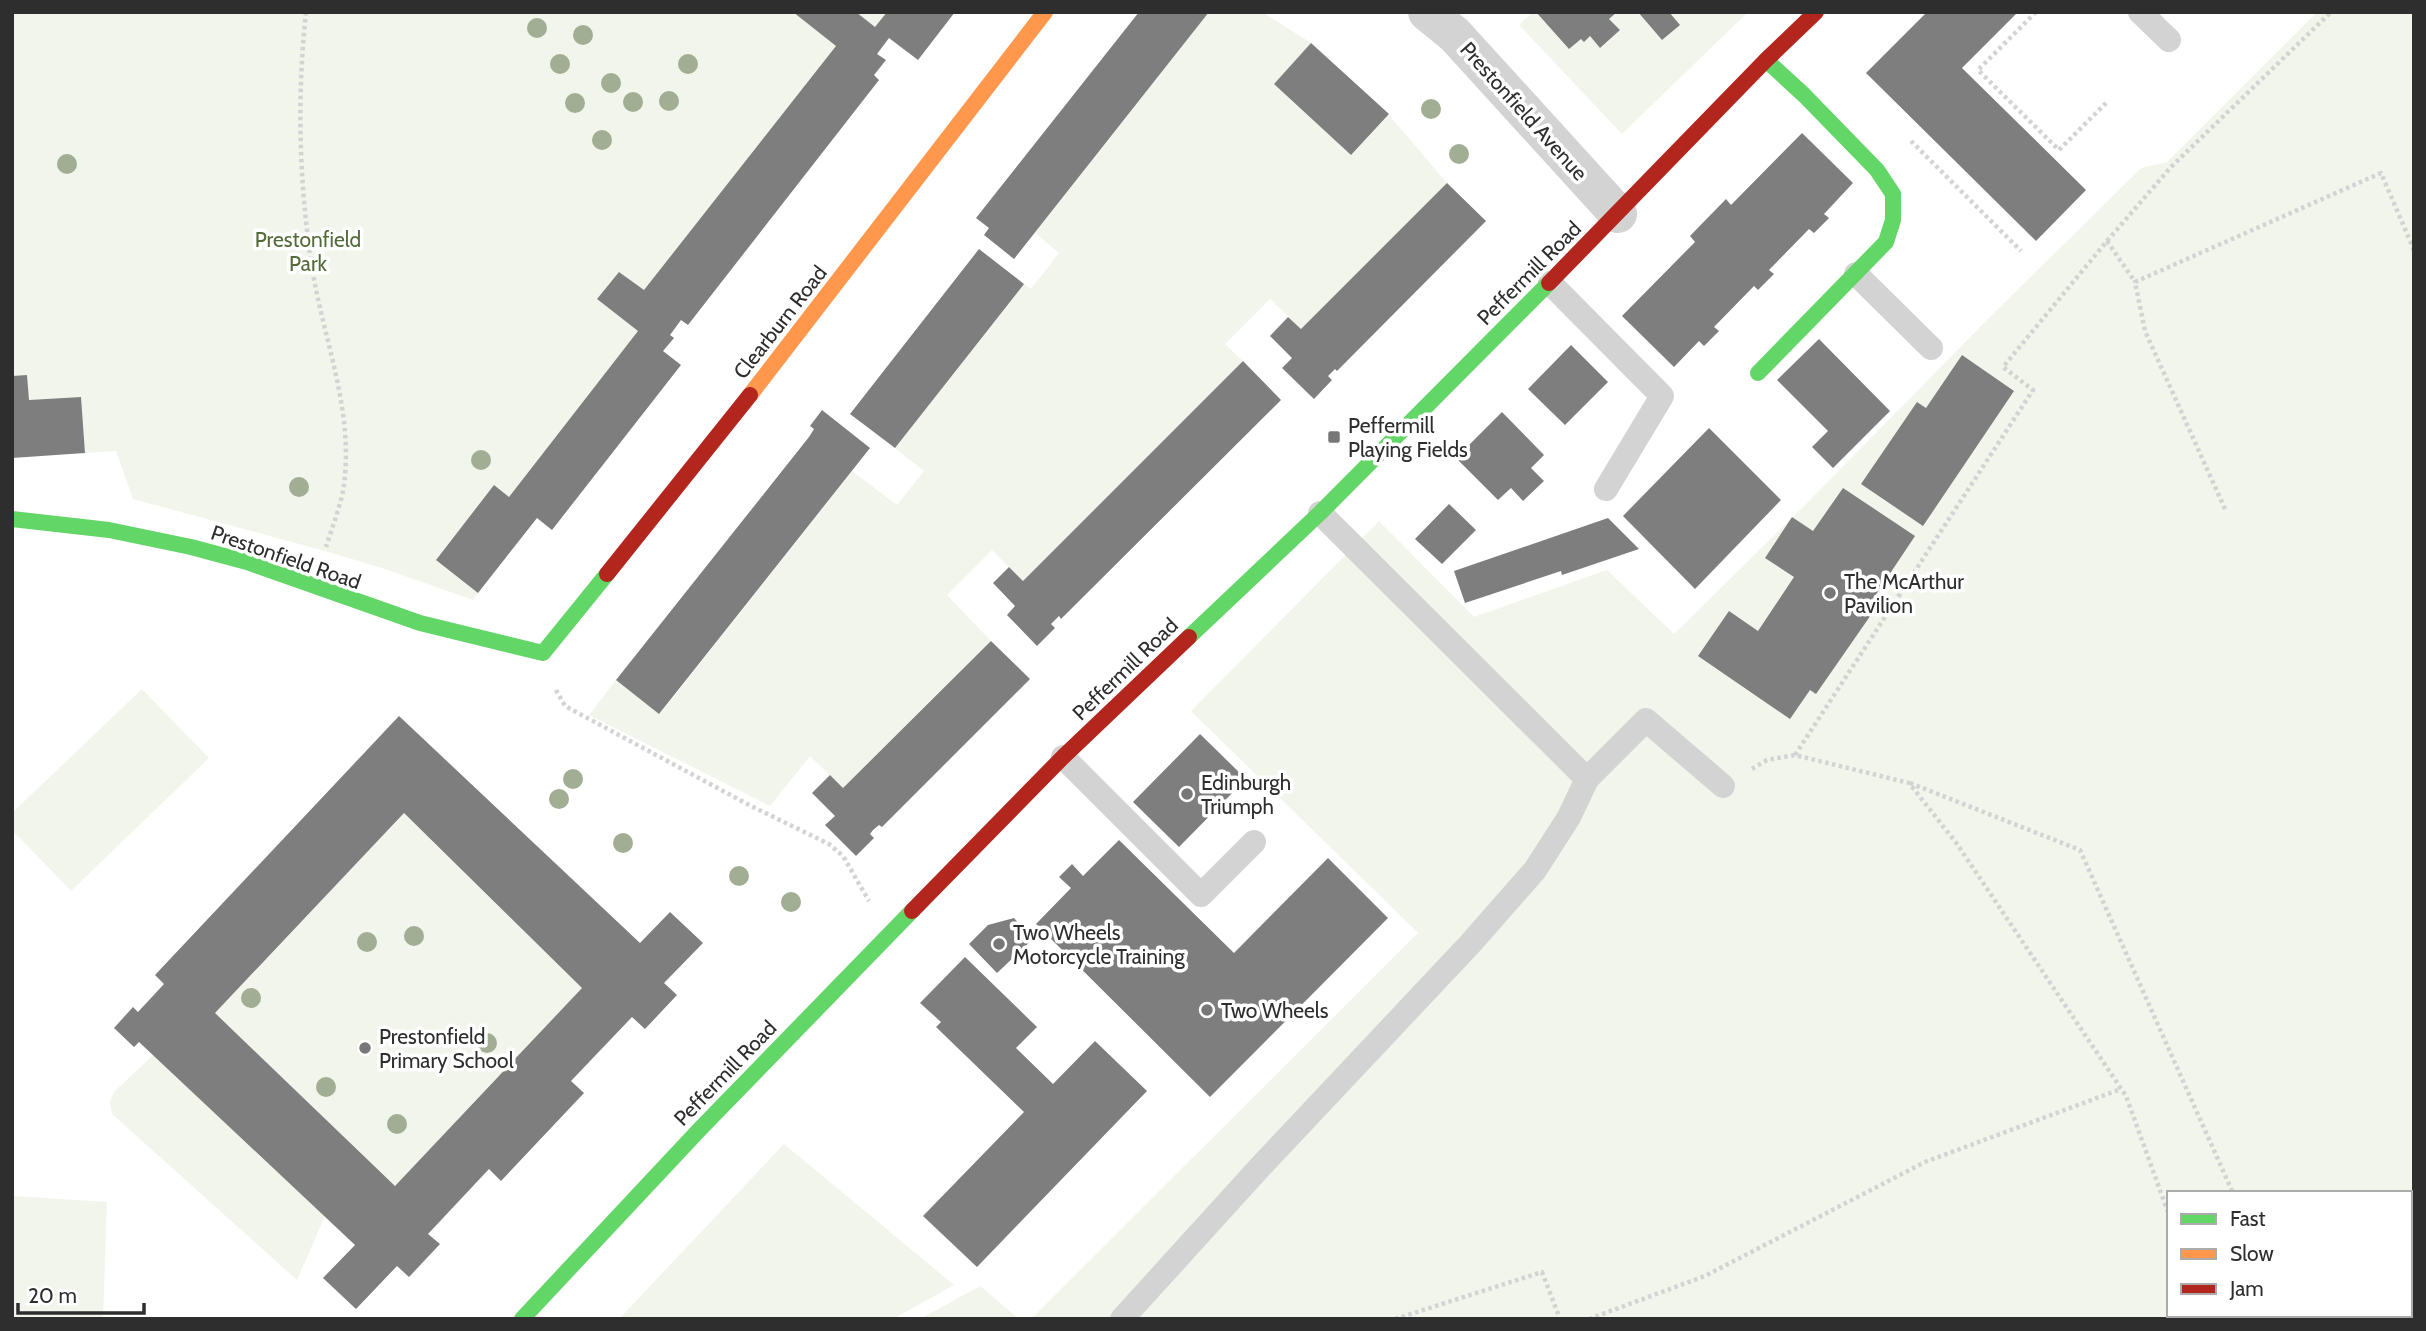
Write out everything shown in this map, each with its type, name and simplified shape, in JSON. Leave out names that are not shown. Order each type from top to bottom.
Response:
[{"type":"main road","name":"Clearburn Road","points":[[543,653],[735,415],[1045,12]]},
{"type":"main road","name":"Peffermill Road","points":[[522,1319],[699,1129],[1063,757],[1320,513],[1816,12]]},
{"type":"main road","points":[[1758,373],[1886,242],[1893,220],[1893,194],[1877,170],[1766,60]]},
{"type":"main road","name":"Prestonfield Road","points":[[12,519],[153,538],[247,562],[370,608],[420,623],[543,653]]},
{"type":"street","name":"Prestonfield Avenue","points":[[1448,20],[1618,214]]},
{"type":"lane","points":[[2140,12],[2169,40]]},
{"type":"lane","points":[[1856,274],[1931,348]]},
{"type":"lane","points":[[1550,283],[1662,396],[1606,489]]},
{"type":"lane","points":[[1320,513],[1587,779]]},
{"type":"lane","points":[[1122,1319],[1269,1157],[1470,944],[1535,870],[1569,817],[1587,779],[1646,720],[1723,786]]},
{"type":"lane","points":[[1063,757],[1200,895],[1254,842]]},
{"type":"path","points":[[306,12],[301,82],[300,168],[311,264],[340,394],[346,440],[343,490],[338,513],[312,585]]},
{"type":"path","points":[[2036,12],[1979,70],[2059,150],[2106,103]]},
{"type":"path","points":[[1795,755],[2034,390],[2003,368],[2107,240],[2171,167],[2331,12]]},
{"type":"path","points":[[2135,282],[2381,173],[2414,250]]},
{"type":"path","points":[[2107,240],[2135,282],[2145,331],[2225,509]]},
{"type":"path","points":[[543,653],[560,700],[565,706],[739,800],[837,849],[888,934]]},
{"type":"path","points":[[1723,786],[1767,760],[1795,755],[1909,783],[2080,850],[2232,1191]]},
{"type":"path","points":[[1909,783],[1957,844],[2121,1089],[2167,1210]]},
{"type":"path","points":[[1589,1319],[1705,1276],[1925,1162],[2121,1089]]},
{"type":"path","points":[[1395,1319],[1542,1272],[1560,1319]]},
{"type":"green space","name":"Prestonfield Park","points":[[12,12],[793,12],[836,46],[644,290],[619,272],[597,299],[638,331],[509,497],[494,485],[436,559],[478,593],[473,600],[325,551],[133,499],[116,451],[85,453],[81,397],[29,400],[27,375],[12,376]]},
{"type":"green space","points":[[856,12],[887,12],[875,27]]},
{"type":"green space","points":[[1209,12],[1262,12],[1311,43],[1274,84],[1351,154],[1389,115],[1447,183],[1301,329],[1270,299],[1225,344],[1243,361],[1023,581],[992,550],[947,595],[991,641],[843,788],[810,756],[770,806],[589,715],[616,680],[660,714],[852,471],[897,505],[924,471],[895,448],[1024,284],[1031,289],[1059,253],[1035,233]]},
{"type":"green space","points":[[1536,12],[1569,49],[1581,39],[1584,42],[1590,36],[1600,48],[1619,31],[1609,19],[1617,12],[1638,12],[1662,40],[1679,25],[1669,12],[1748,12],[1622,134],[1519,25]]},
{"type":"green space","points":[[2317,12],[2414,12],[2414,1319],[1031,1319],[1418,933],[1191,711],[1379,521],[1474,617],[1607,570],[1674,634],[2141,168],[2167,162]]},
{"type":"green space","points":[[142,689],[209,758],[71,891],[12,830],[12,813]]},
{"type":"green space","points":[[404,813],[582,988],[395,1186],[215,1013]]},
{"type":"green space","points":[[153,1055],[325,1216],[297,1280],[112,1114],[110,1102],[114,1092]]},
{"type":"green space","points":[[784,1144],[954,1285],[893,1319],[619,1319]]},
{"type":"green space","points":[[12,1196],[107,1202],[103,1319],[12,1319]]},
{"type":"green space","points":[[980,1286],[1019,1319],[920,1319]]},
{"type":"building","points":[[793,12],[856,12],[875,27],[887,12],[955,12],[918,60],[889,38],[877,54],[886,60],[874,75],[879,80],[688,325],[681,320],[670,335],[674,338],[663,351],[681,365],[552,530],[537,518],[478,593],[436,560],[494,485],[509,497],[638,331],[597,299],[619,272],[644,290],[836,46]]},
{"type":"building","points":[[1139,12],[1209,12],[1014,259],[984,235],[989,228],[976,218]]},
{"type":"building","points":[[1536,12],[1617,12],[1609,19],[1620,30],[1600,48],[1590,36],[1584,42],[1581,39],[1569,49]]},
{"type":"building","points":[[1638,12],[1669,12],[1680,25],[1662,40]]},
{"type":"building","points":[[1927,12],[2018,12],[1962,68],[2086,190],[2036,241],[1866,73]]},
{"type":"building","points":[[1311,43],[1389,114],[1351,155],[1274,84]]},
{"type":"building","points":[[1802,133],[1853,183],[1824,214],[1829,218],[1814,233],[1809,229],[1769,270],[1774,274],[1758,290],[1754,286],[1714,327],[1719,331],[1704,346],[1699,341],[1674,367],[1622,316],[1695,242],[1690,236],[1726,199],[1731,205]]},
{"type":"building","points":[[1447,183],[1486,221],[1337,371],[1335,369],[1328,376],[1332,380],[1314,399],[1282,368],[1292,358],[1270,336],[1288,317],[1301,329]]},
{"type":"building","points":[[979,249],[1024,284],[895,448],[850,414]]},
{"type":"building","points":[[1819,339],[1890,411],[1833,468],[1812,447],[1828,431],[1777,380]]},
{"type":"building","points":[[1571,345],[1608,382],[1565,425],[1528,389]]},
{"type":"building","points":[[1962,355],[2014,391],[1923,526],[1861,484],[1917,402],[1926,408]]},
{"type":"building","points":[[1243,361],[1281,400],[1061,619],[1059,616],[1051,624],[1055,628],[1037,646],[1007,615],[1015,606],[993,583],[1009,567],[1023,581]]},
{"type":"building","points":[[27,375],[29,400],[81,397],[85,453],[12,458],[12,376]]},
{"type":"building","points":[[822,410],[870,448],[659,714],[616,680],[809,437],[814,429],[810,426]]},
{"type":"building","points":[[1502,412],[1544,455],[1531,468],[1544,481],[1523,501],[1511,488],[1498,500],[1456,458]]},
{"type":"building","points":[[1709,428],[1781,500],[1695,589],[1623,516]]},
{"type":"building","name":"The McArthur Pavilion","points":[[1843,488],[1915,536],[1867,608],[1873,612],[1816,694],[1810,690],[1790,719],[1698,656],[1729,611],[1758,631],[1794,577],[1765,558],[1792,517],[1813,531]]},
{"type":"building","points":[[1449,504],[1476,530],[1442,564],[1415,539]]},
{"type":"building","points":[[1608,518],[1639,549],[1562,575],[1561,571],[1465,603],[1454,571]]},
{"type":"building","points":[[991,641],[1030,679],[882,827],[879,825],[873,830],[870,834],[874,838],[856,856],[825,825],[835,816],[812,793],[830,775],[843,788]]},
{"type":"building","points":[[399,716],[640,943],[670,912],[703,943],[664,983],[677,995],[645,1029],[632,1017],[571,1081],[584,1093],[501,1181],[489,1169],[428,1234],[440,1244],[409,1277],[397,1266],[356,1309],[323,1278],[355,1245],[139,1042],[134,1047],[114,1028],[133,1007],[138,1012],[164,984],[155,975]],"holes":[[[404,813],[582,988],[395,1186],[215,1013]]]},
{"type":"building","points":[[1200,734],[1246,779],[1179,847],[1133,802]]},
{"type":"building","points":[[1119,840],[1234,953],[1328,858],[1388,918],[1210,1097],[1036,924],[1071,888],[1059,877],[1072,864],[1083,876]]},
{"type":"building","points":[[1014,918],[1033,939],[997,973],[969,944],[988,925]]},
{"type":"building","points":[[965,957],[1037,1027],[1016,1048],[1053,1084],[1095,1041],[1147,1091],[977,1267],[923,1216],[1024,1112],[936,1027],[941,1022],[920,1003]]},
{"type":"traffic: fast","points":[[1758,373],[1886,242],[1893,220],[1893,194],[1877,170],[1766,60]]},
{"type":"traffic: fast","points":[[1189,637],[1320,513],[1549,283]]},
{"type":"traffic: fast","points":[[12,519],[109,530],[191,547],[247,562],[420,623],[543,653],[607,574]]},
{"type":"traffic: fast","points":[[522,1319],[700,1129],[912,911]]},
{"type":"traffic: slow","points":[[750,395],[1045,12]]},
{"type":"traffic: jam","points":[[1549,283],[1816,12]]},
{"type":"traffic: jam","points":[[607,574],[750,395]]},
{"type":"traffic: jam","points":[[912,911],[1063,757],[1189,637]]},
{"type":"place","name":"Peffermill Playing Fields","points":[[1334,437]]},
{"type":"place","name":"The McArthur Pavilion","points":[[1830,593]]},
{"type":"place","name":"Edinburgh Triumph","points":[[1187,794]]},
{"type":"place","name":"Two Wheels Motorcycle Training","points":[[999,944]]},
{"type":"place","name":"Two Wheels","points":[[1207,1010]]},
{"type":"place","name":"Prestonfield Primary School","points":[[365,1048]]}]
